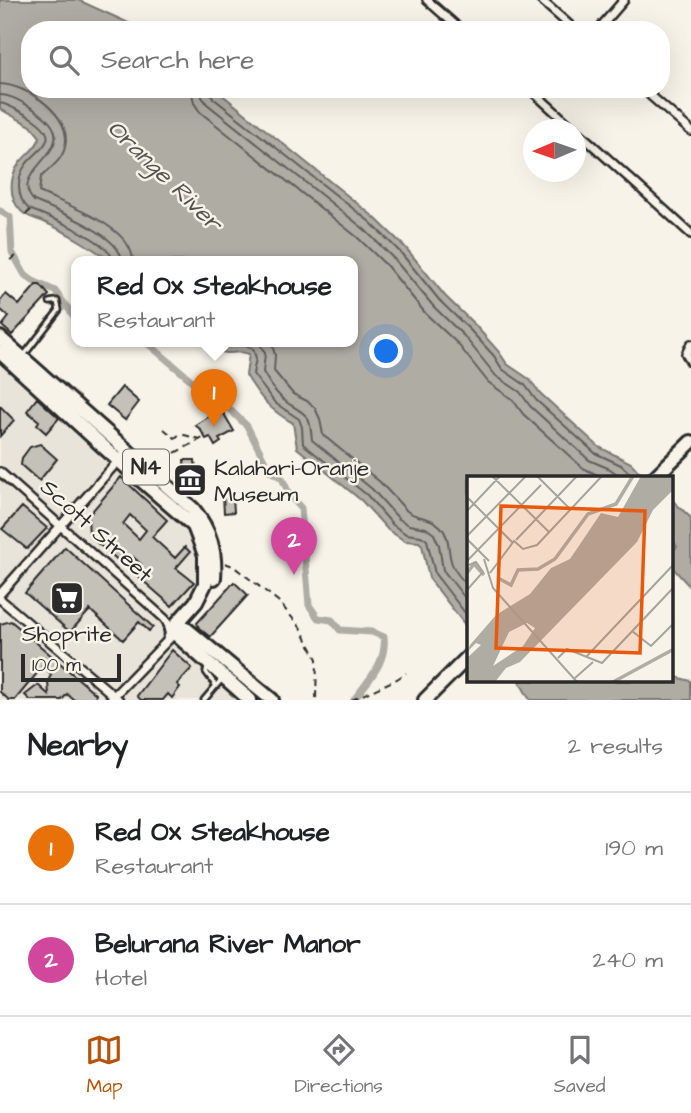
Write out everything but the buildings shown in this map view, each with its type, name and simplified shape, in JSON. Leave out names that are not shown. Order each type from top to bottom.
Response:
[{"type":"highway","name":"N14","points":[[0,338],[9,358],[123,456],[193,509],[207,529],[214,555],[213,581],[205,601],[174,629]]},
{"type":"highway","points":[[656,476],[691,442]]},
{"type":"highway","name":"Scott Street","points":[[174,629],[209,664],[220,682],[250,700]]},
{"type":"highway","name":"Scott Street","points":[[174,629],[232,666],[272,700]]},
{"type":"highway","points":[[425,698],[467,658]]},
{"type":"street","points":[[427,0],[451,21]]},
{"type":"street","points":[[541,0],[565,21]]},
{"type":"street","points":[[606,21],[624,0]]},
{"type":"street","points":[[540,98],[563,119]]},
{"type":"street","points":[[653,98],[691,131]]},
{"type":"street","points":[[586,140],[691,234]]},
{"type":"street","points":[[691,344],[686,354],[691,362]]},
{"type":"street","points":[[123,456],[0,596],[114,699],[174,629]]},
{"type":"street","name":"Scott Street","points":[[0,472],[174,629]]},
{"type":"lane","points":[[9,358],[59,310],[58,302],[50,302]]},
{"type":"lane","points":[[204,700],[232,666]]},
{"type":"path","points":[[25,215],[31,210]]},
{"type":"path","points":[[10,260],[18,255]]},
{"type":"path","points":[[164,429],[175,439],[180,434],[200,439]]},
{"type":"path","points":[[145,462],[173,454],[205,437]]},
{"type":"path","points":[[352,700],[406,673]]},
{"type":"shaded area","points":[[0,361],[189,530],[197,546],[199,585],[195,594],[164,632],[240,700],[0,700]]},
{"type":"water","name":"Orange River","points":[[0,0],[78,0],[124,21],[21,21],[21,98],[226,98],[374,217],[406,248],[445,296],[475,325],[507,364],[529,379],[541,394],[599,447],[631,463],[643,476],[467,476],[467,627],[429,578],[422,545],[419,542],[405,541],[388,530],[362,501],[297,448],[293,423],[267,403],[246,375],[249,354],[225,353],[214,347],[358,347],[358,256],[104,256],[63,231],[30,217],[18,207],[12,190],[15,169],[40,137],[31,126],[0,109]]},
{"type":"water","points":[[674,502],[691,518],[691,588],[674,569],[674,549],[677,547],[674,542]]},
{"type":"water","points":[[674,677],[691,681],[691,700],[530,700],[520,682],[674,682]]},
{"type":"waterway","points":[[0,211],[10,217],[12,252],[25,275],[55,291],[71,312]]},
{"type":"waterway","points":[[152,347],[204,391],[221,401],[247,426],[270,471],[282,478],[290,496],[301,508],[309,605],[318,618],[332,620],[340,630],[372,632],[384,637],[380,663],[354,700]]},
{"type":"place","name":"Red Ox Steakhouse","points":[[214,427]]},
{"type":"place","name":"Kalahari-Oranje Museum","points":[[190,480]]},
{"type":"place","name":"Belurana River Manor","points":[[294,575]]},
{"type":"place","name":"Shoprite","points":[[67,598]]}]
